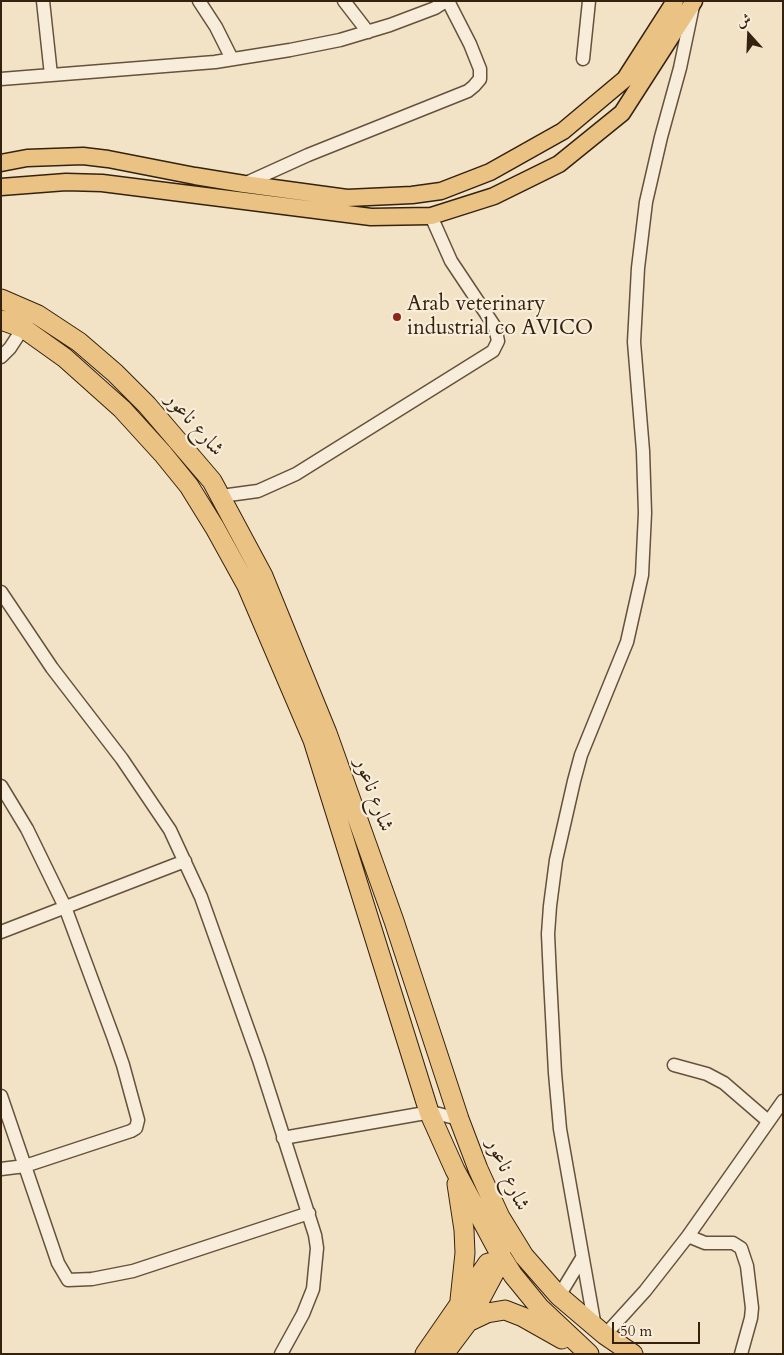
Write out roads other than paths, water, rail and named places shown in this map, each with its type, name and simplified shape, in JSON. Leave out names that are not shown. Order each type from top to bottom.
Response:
[{"type":"highway","name":"شارع ناعور","points":[[1,299],[38,315],[79,342],[115,373],[147,405],[212,481],[221,496],[263,576],[327,734],[394,921],[459,1119],[478,1169],[500,1217],[524,1256],[559,1296],[600,1331],[633,1354]]},
{"type":"highway","name":"شارع ناعور","points":[[1,320],[23,328],[65,358],[122,409],[189,486],[215,528],[247,586],[313,740],[429,1112],[455,1170],[513,1275],[540,1308],[587,1352]]},
{"type":"highway","points":[[65,358],[79,342]]},
{"type":"highway","points":[[455,1170],[466,1253],[459,1305]]},
{"type":"highway","points":[[444,1354],[468,1322],[495,1271],[501,1256],[500,1217]]},
{"type":"highway","points":[[425,1354],[491,1260],[501,1256],[524,1256]]},
{"type":"highway","points":[[468,1322],[487,1313],[505,1310],[524,1317],[587,1352]]},
{"type":"main road","points":[[1,163],[27,158],[68,156],[108,158],[195,176],[347,198],[412,195],[441,190],[490,172],[563,131],[626,79],[675,1]]},
{"type":"main road","points":[[1,187],[66,182],[102,183],[371,217],[432,216],[494,196],[559,164],[615,119],[622,113],[694,1]]},
{"type":"main road","points":[[66,182],[68,156]]},
{"type":"main road","points":[[102,183],[108,158]]},
{"type":"street","points":[[43,1],[50,74]]},
{"type":"street","points":[[200,1],[232,59]]},
{"type":"street","points":[[344,1],[368,32]]},
{"type":"street","points":[[1,79],[191,64],[290,50],[368,32],[422,14],[447,1],[480,69],[480,79],[474,86],[468,91],[308,155],[244,184]]},
{"type":"street","points":[[583,59],[590,1]]},
{"type":"street","points":[[694,1],[680,68],[646,202],[638,268],[634,342],[645,514],[642,575],[627,642],[582,755],[574,781],[556,860],[550,906],[549,952],[555,1073],[560,1129],[582,1258],[600,1331],[645,1291],[688,1236],[783,1101]]},
{"type":"street","points":[[221,496],[258,491],[296,474],[493,351],[498,341],[495,327],[451,261],[432,216]]},
{"type":"street","points":[[1,357],[10,348],[23,328]]},
{"type":"street","points":[[1,592],[52,668],[170,830],[201,897],[259,1060],[309,1213],[317,1248],[314,1289],[304,1314],[281,1354]]},
{"type":"street","points":[[1,786],[31,836],[66,907],[123,1065],[135,1106],[137,1126],[131,1131],[25,1166],[1,1169]]},
{"type":"street","points":[[1,932],[185,861]]},
{"type":"street","points":[[674,1065],[707,1074],[724,1083],[768,1121]]},
{"type":"street","points":[[1,1096],[58,1263],[66,1278],[70,1281],[133,1271],[309,1213]]},
{"type":"street","points":[[283,1138],[429,1112],[459,1119]]},
{"type":"street","points":[[688,1236],[705,1243],[733,1243],[740,1248],[747,1266],[752,1308],[741,1354]]},
{"type":"street","points":[[559,1296],[582,1258]]},
{"type":"place","name":"Arab veterinary industrial co AVICO","points":[[397,317]]}]
